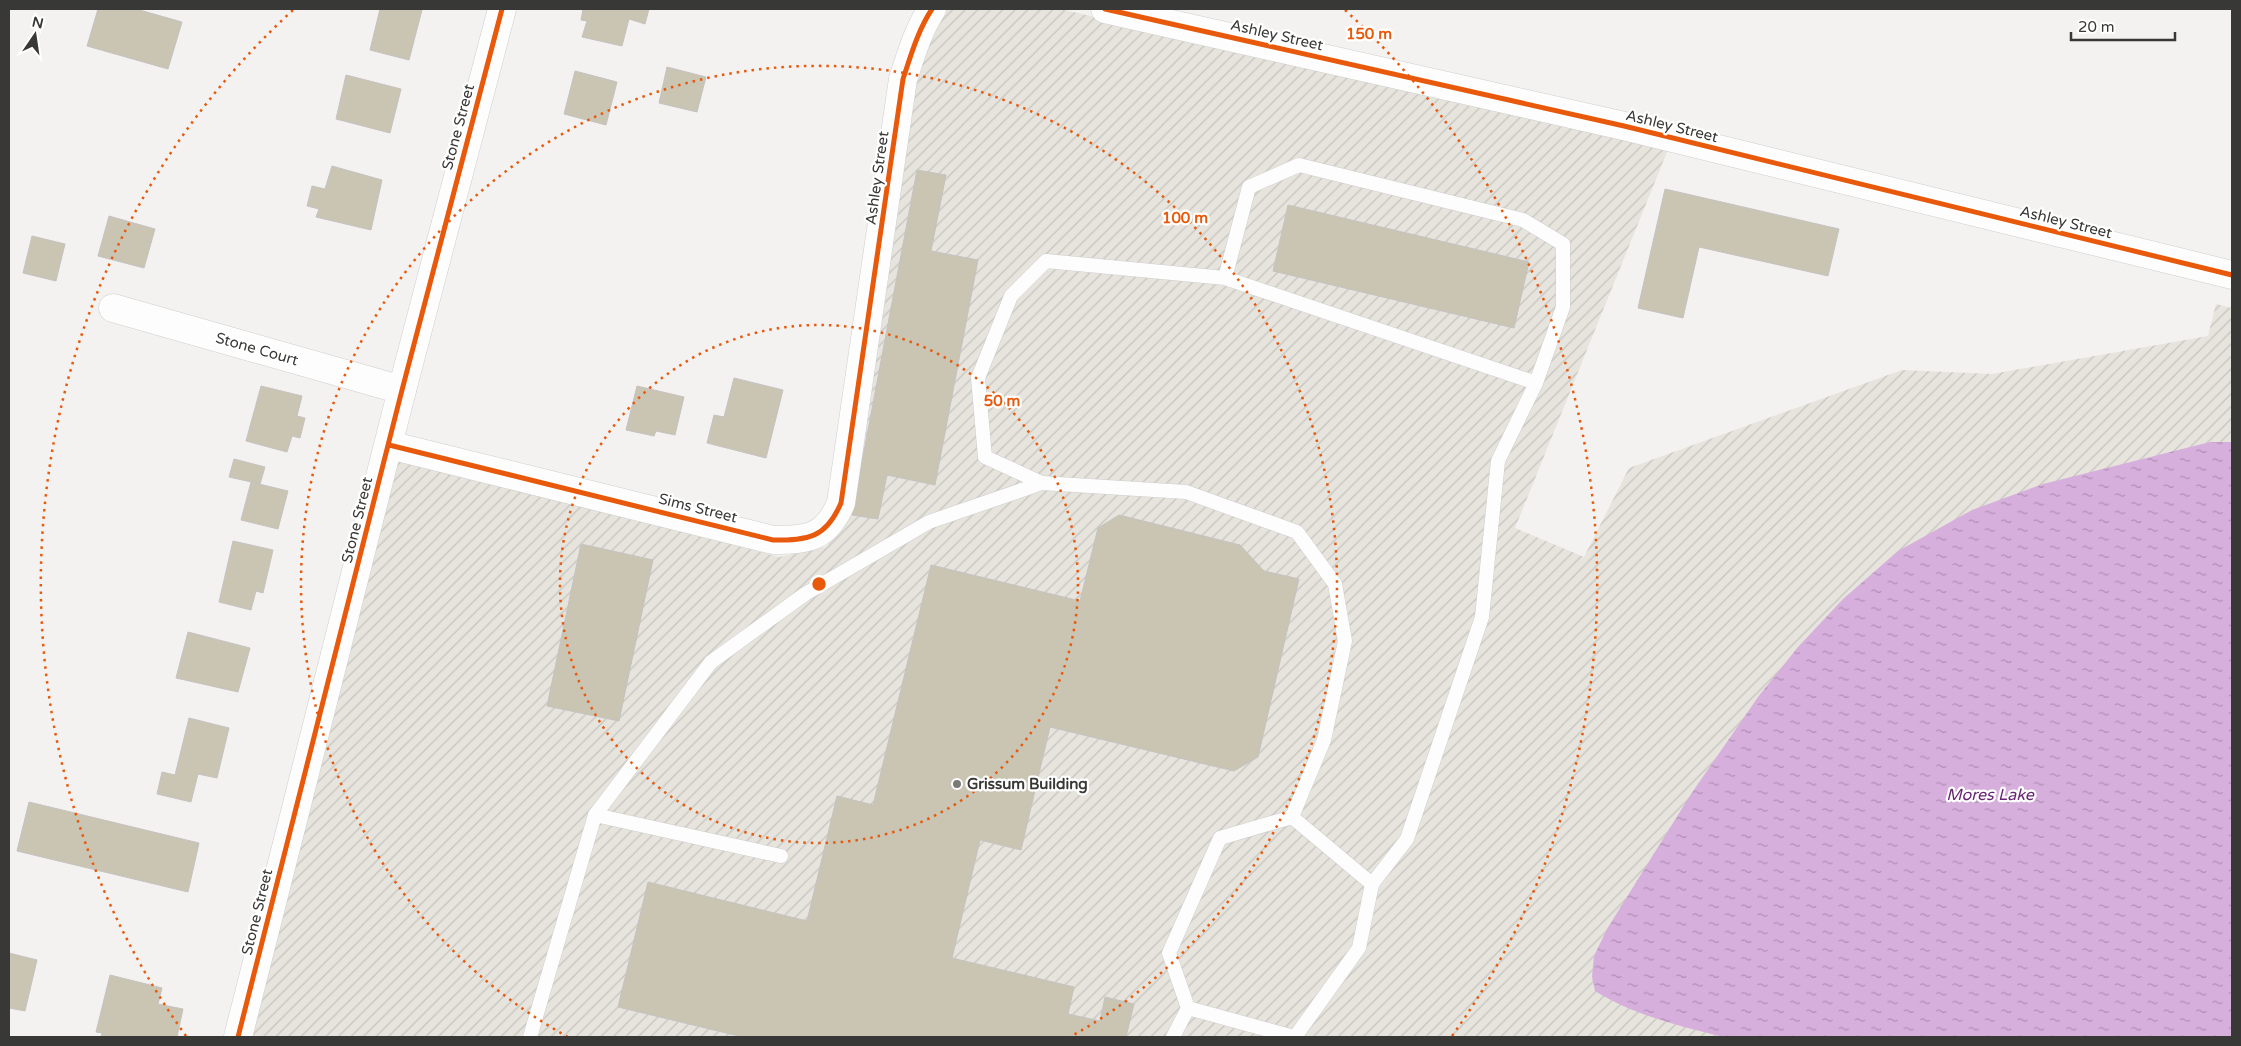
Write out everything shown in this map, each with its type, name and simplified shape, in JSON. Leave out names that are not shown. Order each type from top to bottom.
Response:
[{"type":"street","name":"Stone Street","points":[[238,1037],[402,390],[502,9]]},
{"type":"street","name":"Ashley Street","points":[[861,356],[883,223],[903,79],[926,18],[932,9]]},
{"type":"street","name":"Ashley Street","points":[[1105,9],[1624,126],[2232,275]]},
{"type":"street","name":"Stone Court","points":[[113,308],[402,390]]},
{"type":"street","name":"Sims Street","points":[[389,445],[773,540],[800,539],[826,529],[835,517],[841,503],[861,356]]},
{"type":"lane","points":[[1188,1008],[1295,1037],[1358,948],[1372,884],[1407,839],[1482,617],[1498,461],[1536,383],[1563,307],[1562,244],[1523,220],[1299,165],[1249,187],[1224,278]]},
{"type":"lane","points":[[1292,817],[1324,740],[1345,641],[1335,584],[1297,532],[1186,492],[1042,483],[985,457],[978,378],[1011,296],[1046,261],[1224,278],[1536,383]]},
{"type":"lane","points":[[530,1037],[595,816],[711,662],[805,594],[929,522],[1042,483]]},
{"type":"lane","points":[[595,816],[781,856]]},
{"type":"lane","points":[[1292,817],[1372,884]]},
{"type":"lane","points":[[1173,1037],[1188,1008],[1169,953],[1220,838],[1292,817]]},
{"type":"shaded area","points":[[944,9],[1060,9],[1669,147],[1515,528],[1584,557],[1629,468],[1902,370],[1992,374],[2208,336],[2216,304],[2232,308],[2232,1037],[243,1037],[392,451],[779,557],[826,547],[849,518],[909,81]]},
{"type":"water","name":"Mores Lake","points":[[2210,442],[2232,442],[2232,1037],[1723,1037],[1641,1013],[1595,991],[1592,977],[1594,956],[1607,929],[1691,794],[1758,697],[1798,647],[1843,599],[1898,551],[1972,510],[2043,484]]},
{"type":"building","points":[[98,9],[136,9],[182,22],[168,69],[87,46]]},
{"type":"building","points":[[380,9],[422,10],[409,60],[370,50]]},
{"type":"building","points":[[583,9],[649,9],[645,24],[629,19],[622,46],[582,37],[587,21],[581,20]]},
{"type":"building","points":[[667,67],[706,77],[697,112],[659,103]]},
{"type":"building","points":[[575,71],[617,82],[606,125],[564,114]]},
{"type":"building","points":[[346,75],[401,89],[390,133],[336,119]]},
{"type":"building","points":[[332,166],[382,180],[371,230],[316,217],[319,209],[307,206],[312,186],[325,189]]},
{"type":"building","points":[[917,170],[946,175],[931,251],[978,260],[935,485],[887,475],[878,519],[852,515]]},
{"type":"building","points":[[1665,189],[1839,229],[1828,276],[1699,247],[1683,318],[1638,308]]},
{"type":"building","points":[[1288,205],[1529,262],[1514,328],[1273,271]]},
{"type":"building","points":[[109,216],[155,229],[144,268],[98,256]]},
{"type":"building","points":[[32,236],[65,244],[56,281],[23,273]]},
{"type":"building","points":[[734,378],[783,390],[766,458],[707,443],[714,415],[724,417]]},
{"type":"building","points":[[261,386],[302,396],[297,416],[305,418],[300,438],[292,436],[287,452],[246,441]]},
{"type":"building","points":[[637,386],[684,397],[675,435],[656,431],[654,436],[626,430]]},
{"type":"building","points":[[234,459],[265,467],[260,484],[229,477]]},
{"type":"building","points":[[251,482],[288,491],[278,529],[241,520]]},
{"type":"building","name":"Grissum Building","points":[[1119,515],[1240,545],[1264,571],[1299,579],[1258,757],[1234,771],[1050,727],[1021,850],[980,840],[952,958],[1074,987],[1068,1014],[1100,1021],[1105,997],[1134,1004],[1126,1037],[743,1037],[618,1007],[648,882],[807,921],[837,796],[873,805],[931,565],[1080,601],[1098,528]]},
{"type":"building","points":[[233,541],[273,550],[263,593],[256,591],[251,610],[219,602]]},
{"type":"building","points":[[581,544],[653,560],[619,721],[547,706]]},
{"type":"building","points":[[188,632],[250,648],[238,692],[176,678]]},
{"type":"building","points":[[189,718],[229,728],[217,778],[198,774],[191,802],[157,794],[162,772],[175,775]]},
{"type":"building","points":[[29,802],[199,843],[188,892],[17,851]]},
{"type":"building","points":[[9,953],[37,960],[25,1011],[9,1008]]},
{"type":"building","points":[[110,975],[162,988],[158,1004],[183,1009],[177,1037],[101,1037],[102,1033],[96,1032]]},
{"type":"cycle path","points":[[238,1037],[402,390],[502,9]]},
{"type":"cycle path","points":[[389,445],[773,540],[806,538],[822,530],[829,524],[841,503],[903,79],[919,34],[932,9]]},
{"type":"cycle path","points":[[1105,9],[1624,126],[2232,275]]},
{"type":"place","name":"Grissum Building","points":[[957,784]]}]
